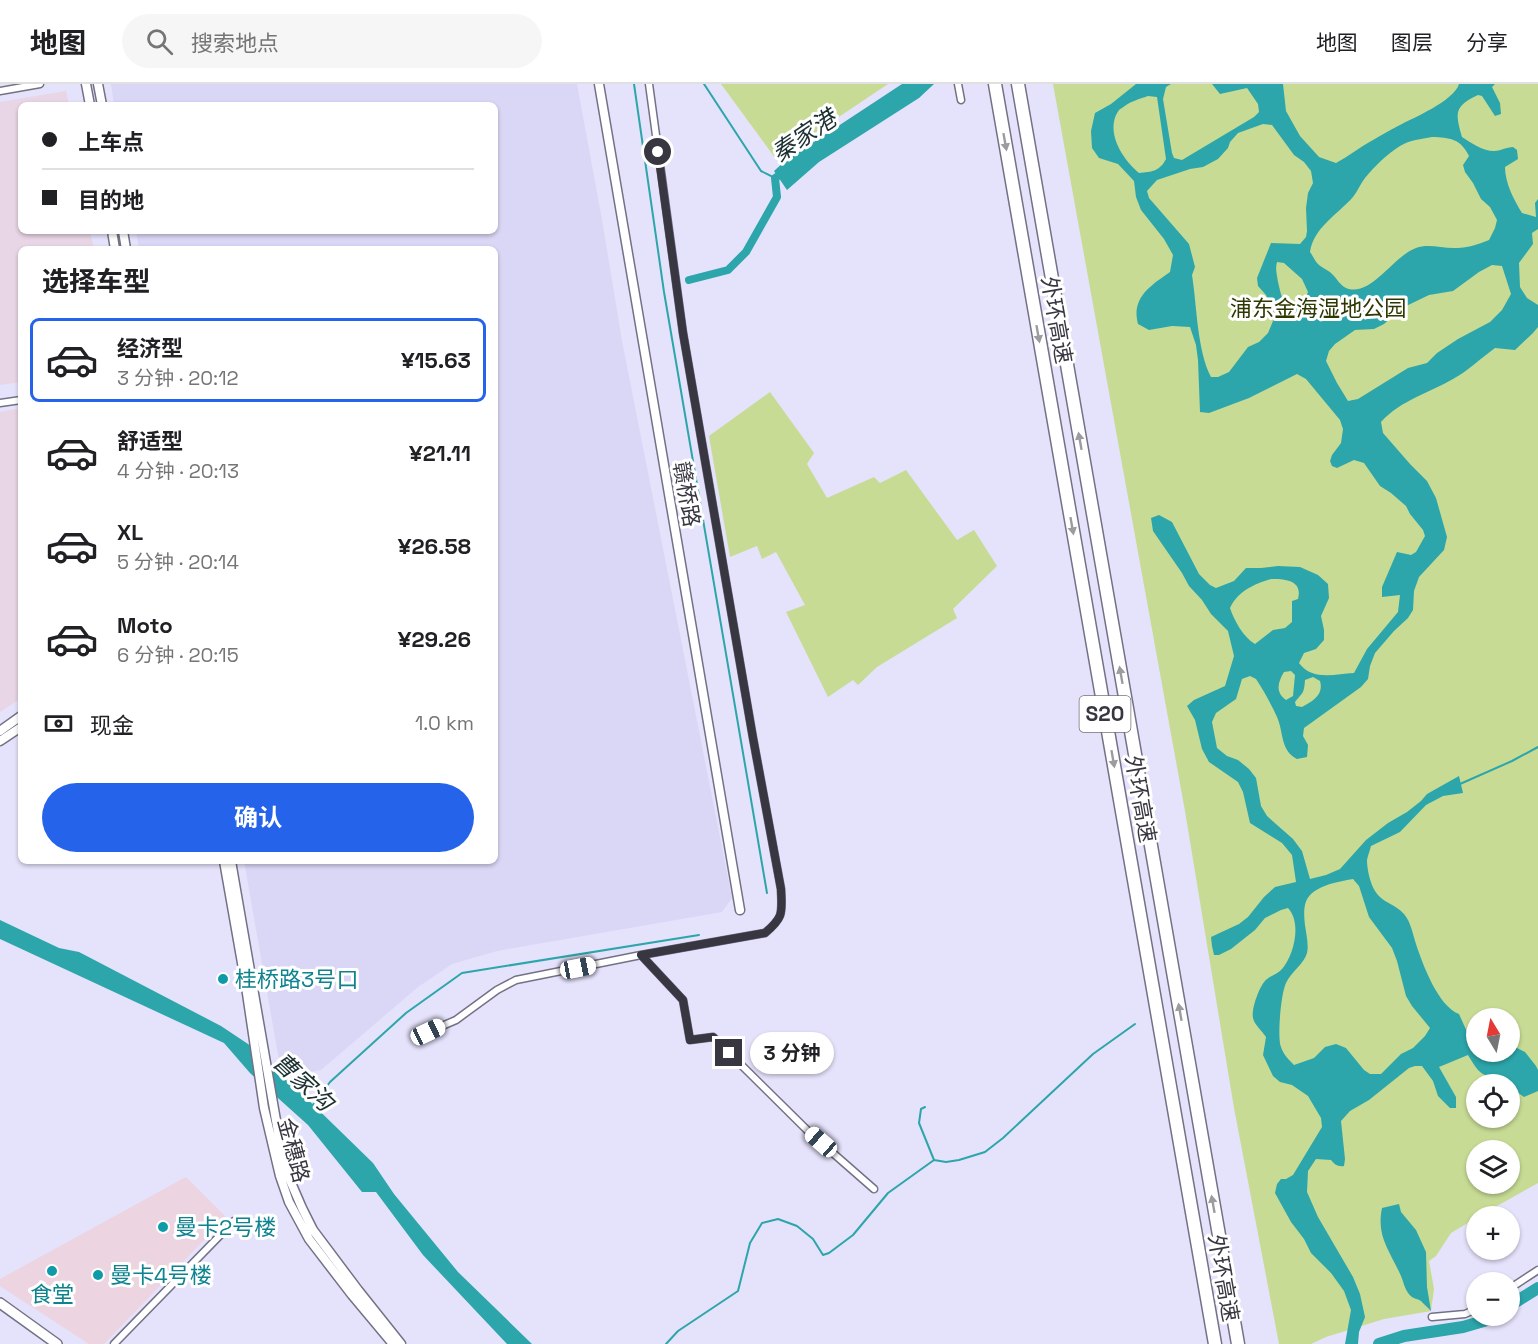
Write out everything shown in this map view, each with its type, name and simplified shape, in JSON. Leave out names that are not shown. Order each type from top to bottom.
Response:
[{"type":"highway","name":"外环高速","points":[[995,84],[1215,1344]]},
{"type":"highway","name":"外环高速","points":[[1018,84],[1238,1344]]},
{"type":"main road","points":[[0,1303],[57,1344]]},
{"type":"street","points":[[0,91],[40,84]]},
{"type":"street","points":[[86,84],[89,102]]},
{"type":"street","points":[[98,84],[101,102]]},
{"type":"street","name":"赣桥路","points":[[598,84],[740,910]]},
{"type":"street","points":[[428,1032],[456,1020],[516,980],[765,933],[778,922],[782,910],[781,889],[683,333],[649,84]]},
{"type":"street","points":[[958,84],[961,100]]},
{"type":"street","points":[[0,403],[18,400]]},
{"type":"street","points":[[0,730],[18,718]]},
{"type":"street","points":[[0,741],[18,729]]},
{"type":"street","name":"金穗路","points":[[225,864],[255,1018],[264,1046],[282,1155],[289,1178],[313,1230],[401,1344]]},
{"type":"street","name":"金穗路","points":[[231,864],[255,1018],[254,1042],[264,1108],[280,1176],[289,1202],[309,1239],[393,1344]]},
{"type":"street","points":[[641,955],[683,1000],[690,1040],[713,1037],[810,1133],[874,1189]]},
{"type":"street","points":[[114,1344],[234,1221]]},
{"type":"street","points":[[1520,1282],[1538,1270]]},
{"type":"street","points":[[1432,1317],[1466,1314]]},
{"type":"shaded area","points":[[111,84],[577,84],[622,341],[732,898],[722,912],[497,951],[452,964],[418,987],[321,1070],[282,1077],[245,864],[498,864],[498,246],[138,246],[136,234],[498,234],[498,102],[114,102]]},
{"type":"shaded area","points":[[902,84],[934,84],[919,98],[819,162],[787,190],[774,171],[785,161]]},
{"type":"shaded area","points":[[1136,84],[1171,84],[1166,87],[1163,99],[1172,153],[1174,158],[1182,160],[1259,112],[1258,104],[1247,88],[1220,94],[1212,84],[1283,84],[1286,111],[1300,136],[1319,157],[1336,163],[1379,136],[1441,103],[1456,90],[1459,84],[1495,84],[1492,87],[1500,103],[1501,114],[1495,116],[1482,96],[1478,95],[1470,99],[1458,111],[1462,137],[1490,151],[1513,147],[1517,150],[1518,159],[1505,167],[1516,203],[1522,213],[1536,217],[1535,203],[1538,199],[1538,229],[1532,233],[1533,244],[1519,263],[1520,287],[1527,298],[1538,305],[1538,327],[1515,350],[1495,348],[1459,376],[1406,402],[1381,422],[1383,433],[1427,481],[1436,498],[1447,537],[1444,550],[1419,577],[1414,591],[1413,610],[1375,653],[1368,679],[1361,687],[1304,728],[1303,736],[1308,745],[1307,757],[1297,759],[1288,751],[1279,723],[1265,693],[1256,679],[1250,676],[1242,679],[1236,699],[1216,713],[1212,722],[1217,748],[1227,756],[1238,760],[1256,778],[1261,806],[1267,816],[1293,839],[1302,851],[1310,879],[1340,869],[1366,840],[1407,812],[1427,794],[1459,776],[1463,793],[1443,796],[1426,805],[1400,832],[1371,846],[1367,860],[1373,888],[1378,895],[1406,917],[1432,984],[1444,1003],[1459,1014],[1466,1030],[1466,1056],[1439,1067],[1456,1097],[1456,1108],[1450,1108],[1438,1096],[1433,1081],[1422,1066],[1409,1068],[1369,1100],[1350,1111],[1341,1121],[1344,1166],[1337,1165],[1331,1160],[1316,1159],[1308,1171],[1307,1192],[1360,1294],[1365,1317],[1359,1332],[1358,1344],[1345,1344],[1351,1310],[1344,1291],[1331,1273],[1311,1253],[1275,1193],[1281,1179],[1293,1175],[1322,1127],[1321,1118],[1308,1096],[1273,1076],[1263,1055],[1266,1037],[1253,1018],[1259,991],[1267,979],[1280,971],[1290,956],[1295,939],[1295,922],[1288,908],[1281,910],[1265,918],[1255,930],[1231,949],[1214,955],[1212,946],[1211,937],[1239,924],[1248,917],[1275,887],[1296,882],[1292,855],[1282,843],[1250,823],[1243,792],[1238,782],[1209,762],[1202,749],[1195,720],[1187,706],[1194,700],[1225,686],[1234,656],[1228,631],[1189,586],[1153,531],[1151,518],[1159,515],[1172,522],[1199,574],[1216,588],[1234,581],[1246,568],[1278,566],[1300,567],[1318,575],[1328,584],[1329,598],[1321,616],[1324,640],[1316,649],[1304,653],[1299,663],[1310,672],[1324,675],[1354,673],[1367,649],[1398,612],[1400,595],[1382,597],[1382,587],[1397,552],[1411,555],[1416,552],[1425,536],[1406,506],[1380,486],[1364,463],[1354,460],[1337,468],[1332,466],[1330,461],[1332,455],[1341,443],[1343,429],[1340,420],[1306,379],[1297,374],[1249,398],[1209,413],[1200,412],[1198,360],[1190,327],[1172,326],[1149,330],[1138,324],[1137,307],[1140,300],[1149,288],[1170,272],[1173,255],[1164,239],[1141,210],[1136,197],[1134,181],[1118,164],[1099,158],[1092,148],[1091,131],[1095,113],[1111,104]],"holes":[[[1148,96],[1157,97],[1166,159],[1155,170],[1139,173],[1118,147],[1114,123],[1120,110]],[[1263,124],[1272,125],[1294,155],[1311,171],[1313,183],[1308,193],[1306,208],[1306,237],[1300,244],[1271,243],[1257,278],[1258,286],[1269,302],[1273,321],[1268,333],[1259,342],[1248,347],[1229,372],[1218,377],[1211,377],[1200,341],[1192,275],[1195,267],[1189,244],[1149,198],[1147,191],[1157,180],[1203,167],[1218,159],[1238,133]],[[1432,137],[1458,142],[1466,150],[1469,156],[1463,165],[1465,172],[1497,220],[1489,240],[1461,248],[1426,246],[1416,248],[1407,252],[1373,282],[1364,287],[1346,288],[1318,264],[1310,252],[1312,243],[1327,222],[1353,197],[1365,178],[1381,160],[1404,144]],[[1277,262],[1284,263],[1302,279],[1308,292],[1302,306],[1290,305],[1284,301],[1278,282]],[[1492,265],[1502,266],[1511,294],[1502,310],[1490,322],[1458,339],[1427,363],[1408,368],[1358,399],[1348,401],[1326,361],[1329,351],[1335,344],[1355,330],[1374,329],[1384,324],[1402,308],[1429,295],[1453,291]],[[1271,579],[1287,580],[1295,584],[1298,588],[1298,599],[1292,601],[1292,622],[1285,628],[1273,630],[1255,644],[1240,628],[1230,608],[1237,597],[1247,589]],[[1291,671],[1295,675],[1293,696],[1286,700],[1279,690],[1279,683],[1284,672]],[[1313,677],[1320,681],[1319,694],[1302,707],[1296,706],[1295,702],[1303,692],[1305,680]],[[1353,879],[1359,886],[1369,917],[1392,948],[1406,996],[1430,1028],[1413,1048],[1401,1054],[1381,1074],[1370,1074],[1346,1048],[1336,1044],[1325,1047],[1314,1058],[1294,1065],[1283,1052],[1280,1042],[1280,1015],[1284,988],[1307,953],[1304,909],[1308,898],[1316,890],[1330,884]]]},
{"type":"shaded area","points":[[66,91],[68,102],[18,102],[18,234],[91,234],[93,246],[18,246],[18,382],[0,385],[0,102]]},
{"type":"shaded area","points":[[18,409],[18,700],[0,712],[0,412]]},
{"type":"shaded area","name":"曹家沟","points":[[0,920],[59,948],[79,952],[221,1026],[251,1046],[373,1163],[394,1194],[458,1272],[532,1344],[507,1344],[423,1255],[376,1192],[362,1192],[308,1125],[250,1073],[224,1043],[0,939]]},
{"type":"shaded area","points":[[1520,1050],[1525,1052],[1538,1070],[1538,1091],[1524,1097],[1520,1094],[1520,1074],[1484,1074],[1472,1062],[1520,1062]]},
{"type":"shaded area","points":[[186,1177],[226,1217],[104,1344],[89,1344],[0,1286],[0,1279]]},
{"type":"shaded area","points":[[1399,1204],[1401,1212],[1416,1230],[1426,1252],[1427,1287],[1431,1311],[1408,1293],[1382,1236],[1382,1208]]},
{"type":"green space","points":[[721,84],[888,84],[776,159]]},
{"type":"green space","name":"浦东金海湿地公园","points":[[1053,84],[1538,84],[1538,1183],[1520,1193],[1520,1140],[1466,1140],[1466,1194],[1518,1194],[1497,1206],[1466,1206],[1466,1224],[1451,1233],[1436,1256],[1429,1261],[1434,1289],[1431,1311],[1384,1319],[1311,1344],[1279,1344],[1234,1108],[1185,811]]},
{"type":"green space","points":[[770,392],[814,453],[807,464],[827,498],[874,477],[880,483],[906,470],[957,540],[974,530],[997,566],[953,609],[957,618],[877,667],[858,685],[853,680],[828,697],[786,612],[805,605],[776,552],[762,559],[757,546],[730,557],[709,436]]},
{"type":"waterway","points":[[634,84],[664,292],[767,893]]},
{"type":"waterway","points":[[704,84],[761,171],[775,178]]},
{"type":"waterway","name":"秦家港","points":[[689,280],[728,270],[746,252],[777,197],[775,178],[786,171]]},
{"type":"waterway","points":[[1460,784],[1538,747]]},
{"type":"waterway","points":[[312,1106],[330,1082],[406,1013],[462,973],[699,935]]},
{"type":"waterway","points":[[934,1160],[946,1162],[959,1160],[985,1152],[1093,1054],[1135,1024]]},
{"type":"waterway","points":[[666,1344],[678,1331],[738,1291],[750,1243],[762,1223],[778,1219],[797,1226],[813,1239],[823,1255],[853,1235],[888,1193],[934,1160],[919,1123],[921,1109],[925,1107]]},
{"type":"waterway","points":[[1520,1299],[1538,1288]]},
{"type":"waterway","points":[[1379,1344],[1404,1336],[1466,1326]]},
{"type":"place","name":"桂桥路3号口","points":[[223,979]]},
{"type":"place","name":"曼卡2号楼","points":[[163,1227]]},
{"type":"place","name":"食堂","points":[[52,1271]]},
{"type":"place","name":"曼卡4号楼","points":[[98,1275]]},
{"type":"route","points":[[658,152],[683,333],[781,889],[782,910],[778,922],[765,933],[641,955],[683,1000],[690,1040],[713,1037],[729,1053]]}]
